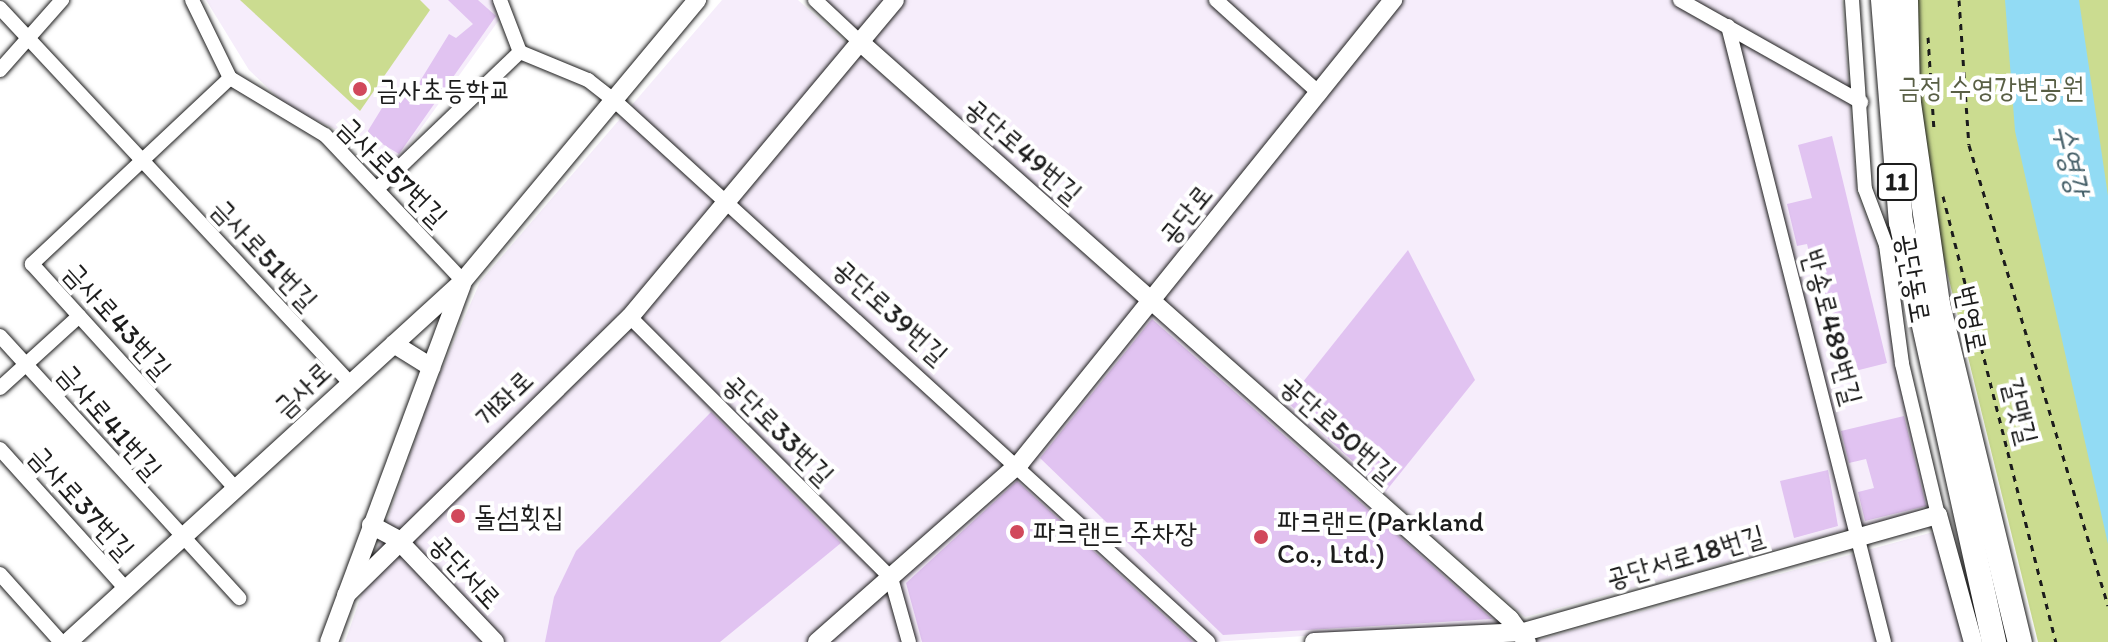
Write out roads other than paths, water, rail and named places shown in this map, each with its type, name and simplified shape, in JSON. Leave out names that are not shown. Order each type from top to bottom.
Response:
[{"type":"highway","name":"번영로","points":[[1883,0],[1901,222],[2020,642]]},
{"type":"highway","name":"번영로","points":[[1906,0],[1908,96],[1938,359],[1994,642]]},
{"type":"street","points":[[0,70],[25,36],[62,0]]},
{"type":"street","points":[[143,160],[230,78],[192,0]]},
{"type":"street","points":[[500,0],[520,52],[588,80],[728,198]]},
{"type":"street","name":"금사로","points":[[68,642],[463,281],[697,0]]},
{"type":"street","points":[[815,0],[860,42]]},
{"type":"street","name":"개좌로","points":[[329,642],[346,595],[397,539],[630,317],[895,0]]},
{"type":"street","points":[[1216,0],[1320,94]]},
{"type":"street","name":"공단로","points":[[817,642],[1020,463],[1393,0]]},
{"type":"street","points":[[1680,0],[1861,102]]},
{"type":"street","name":"공단동로","points":[[1852,0],[1865,189],[1886,245],[1902,364],[1938,515]]},
{"type":"street","name":"금사로51번길","points":[[0,8],[350,383]]},
{"type":"street","name":"반송로489번길","points":[[1728,26],[1860,535],[1884,642]]},
{"type":"street","name":"공단로49번길","points":[[860,42],[1152,300]]},
{"type":"street","points":[[379,187],[520,52]]},
{"type":"street","name":"금사로57번길","points":[[230,78],[325,135],[379,187],[463,281]]},
{"type":"street","name":"금사로43번길","points":[[143,160],[32,264],[235,488]]},
{"type":"street","name":"공단로39번길","points":[[728,198],[1020,463]]},
{"type":"street","name":"금사로","points":[[346,595],[463,281]]},
{"type":"street","name":"공단로50번길","points":[[1152,300],[1526,637]]},
{"type":"street","points":[[0,388],[79,316]]},
{"type":"street","name":"공단로33번길","points":[[630,317],[891,578]]},
{"type":"street","name":"금사로41번길","points":[[0,336],[181,540]]},
{"type":"street","points":[[394,344],[431,367]]},
{"type":"street","name":"금사로37번길","points":[[0,449],[126,589]]},
{"type":"street","points":[[1020,463],[1208,642]]},
{"type":"street","points":[[1938,515],[1973,642]]},
{"type":"street","name":"공단서로18번길","points":[[1314,642],[1526,637],[1860,535],[1938,515]]},
{"type":"street","name":"공단서로","points":[[371,525],[397,539],[495,642]]},
{"type":"street","points":[[181,540],[239,598]]},
{"type":"street","points":[[0,574],[61,642]]},
{"type":"street","points":[[891,578],[909,642]]},
{"type":"water","name":"수영강","points":[[2005,0],[2079,0],[2108,196],[2108,544],[2015,131]]},
{"type":"place","name":"금사초등학교","points":[[360,89]]},
{"type":"place","name":"돌섬횟집","points":[[458,516]]},
{"type":"place","name":"파크랜드 주차장","points":[[1017,532]]},
{"type":"place","name":"파크랜드(Parkland Co., Ltd.)","points":[[1261,537]]},
{"type":"park label","name":"금정 수영강변공원","points":[[1991,87]]}]
